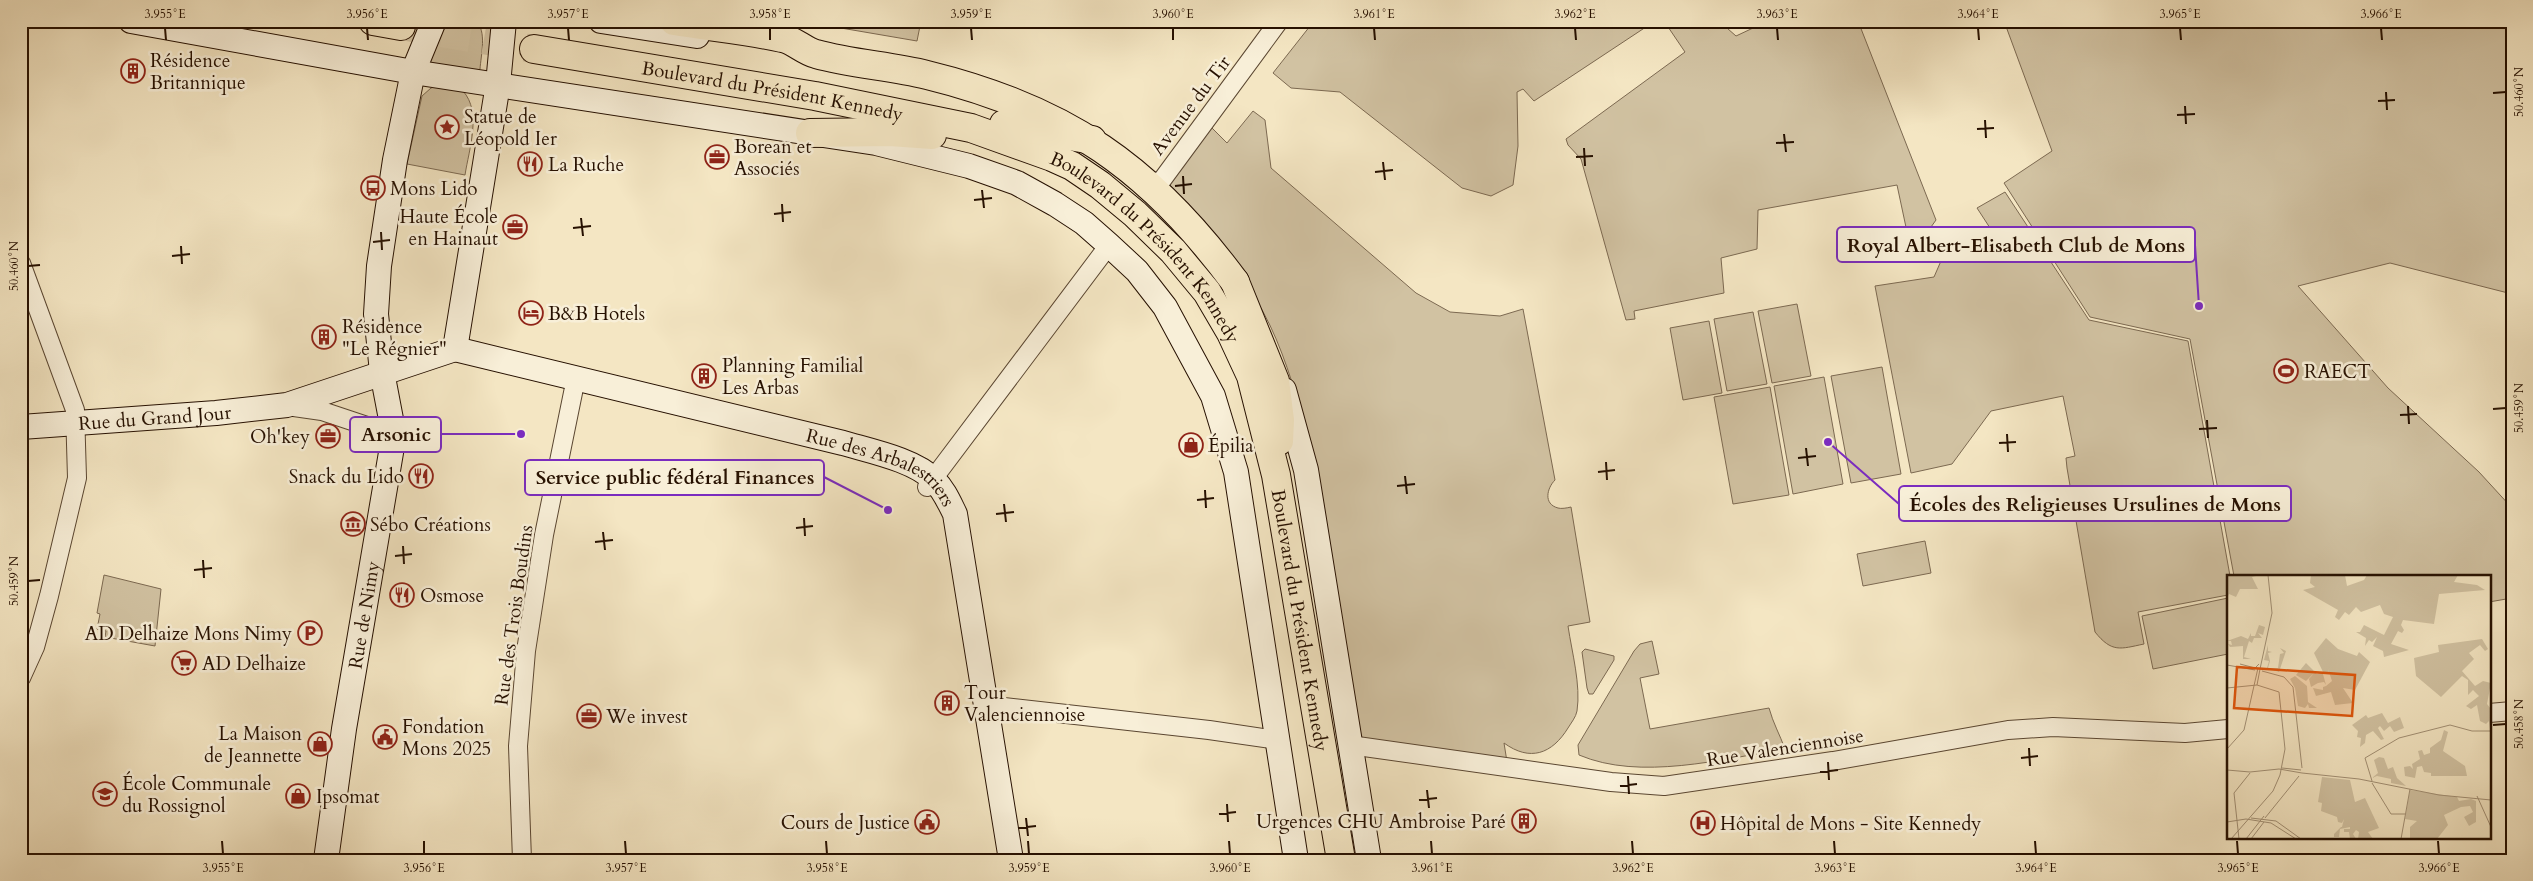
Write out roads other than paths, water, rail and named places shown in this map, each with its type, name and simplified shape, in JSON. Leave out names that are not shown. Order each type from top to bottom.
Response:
[{"type":"main road","points":[[374,21],[402,26]]},
{"type":"main road","points":[[674,21],[784,38],[815,54],[926,75],[982,90],[1030,108],[1092,140],[1150,184],[1190,224],[1235,282],[1275,381],[1280,420],[1276,475]]},
{"type":"main road","name":"Boulevard du Président Kennedy","points":[[534,49],[815,96],[971,128],[1028,147],[1072,166],[1100,185],[1135,214],[1174,251],[1207,292],[1231,333],[1251,376],[1276,475],[1341,860]]},
{"type":"main road","points":[[815,96],[874,100],[1092,140]]},
{"type":"main road","points":[[810,133],[920,134],[965,142],[1023,159],[1076,182],[1135,214]]},
{"type":"street","name":"Boulevard du Président Kennedy","points":[[131,21],[413,72],[810,133],[919,152],[1017,183],[1070,214],[1109,245],[1137,271],[1165,307],[1201,371],[1223,424],[1236,472],[1296,860]]},
{"type":"street","name":"Rue de Nimy","points":[[326,860],[347,712],[394,434],[382,372],[376,314],[378,266],[395,160],[413,72],[434,21]]},
{"type":"street","points":[[456,349],[498,84],[504,21]]},
{"type":"street","points":[[601,21],[815,54]]},
{"type":"street","name":"Avenue du Tir","points":[[1150,184],[1162,180],[1279,21]]},
{"type":"street","points":[[930,483],[1109,245]]},
{"type":"street","points":[[21,263],[65,382],[76,422],[77,478],[35,647],[21,678]]},
{"type":"street","name":"Boulevard du Président Kennedy","points":[[1235,282],[1269,342],[1298,436],[1306,470],[1368,860]]},
{"type":"street","name":"Rue du Grand Jour","points":[[21,427],[216,413],[286,405],[456,349]]},
{"type":"street","name":"Rue des Arbalestriers","points":[[456,349],[843,443],[901,461],[947,497],[955,514],[1011,860]]},
{"type":"street","name":"Rue des Trois Boudins","points":[[522,860],[518,746],[526,651],[544,535],[576,378]]},
{"type":"street","name":"Rue du Grand Jour","points":[[286,405],[322,412],[394,434]]},
{"type":"street","points":[[986,705],[1209,730],[1277,740]]},
{"type":"street","points":[[2490,713],[2512,711]]},
{"type":"street","name":"Rue Valenciennoise","points":[[1350,745],[1612,782],[1664,786],[1833,761],[2008,730],[2053,726],[2185,733],[2227,729]]},
{"type":"tunnel","points":[[401,26],[534,49]]},
{"type":"place","name":"Résidence Britannique","points":[[133,71]]},
{"type":"place","name":"Statue de Léopold Ier","points":[[447,127]]},
{"type":"place","name":"Borean et Associés","points":[[717,157]]},
{"type":"place","name":"La Ruche","points":[[530,164]]},
{"type":"place","name":"Mons Lido","points":[[373,188]]},
{"type":"place","name":"Haute École en Hainaut","points":[[515,227]]},
{"type":"place","name":"Royal Albert-Elisabeth Club de Mons","points":[[2199,306]]},
{"type":"place","name":"B&B Hotels","points":[[531,313]]},
{"type":"place","name":"Résidence \"Le Régnier\"","points":[[324,337]]},
{"type":"place","name":"RAECT","points":[[2286,371]]},
{"type":"place","name":"Planning Familial Les Arbas","points":[[704,376]]},
{"type":"place","name":"Arsonic","points":[[521,434]]},
{"type":"place","name":"Oh'key","points":[[328,436]]},
{"type":"place","name":"Écoles des Religieuses Ursulines de Mons","points":[[1828,442]]},
{"type":"place","name":"Épilia","points":[[1191,445]]},
{"type":"place","name":"Snack du Lido","points":[[421,476]]},
{"type":"place","name":"Service public fédéral Finances","points":[[888,510]]},
{"type":"place","name":"Sébo Créations","points":[[353,524]]},
{"type":"place","name":"Osmose","points":[[402,595]]},
{"type":"place","name":"AD Delhaize Mons Nimy","points":[[310,633]]},
{"type":"place","name":"AD Delhaize","points":[[184,663]]},
{"type":"place","name":"Tour Valenciennoise","points":[[947,703]]},
{"type":"place","name":"We invest","points":[[589,716]]},
{"type":"place","name":"Fondation Mons 2025","points":[[385,737]]},
{"type":"place","name":"La Maison de Jeannette","points":[[320,744]]},
{"type":"place","name":"École Communale du Rossignol","points":[[105,794]]},
{"type":"place","name":"Ipsomat","points":[[298,796]]},
{"type":"place","name":"Urgences CHU Ambroise Paré","points":[[1524,821]]},
{"type":"place","name":"Cours de Justice","points":[[927,822]]},
{"type":"place","name":"Hôpital de Mons - Site Kennedy","points":[[1703,823]]}]
